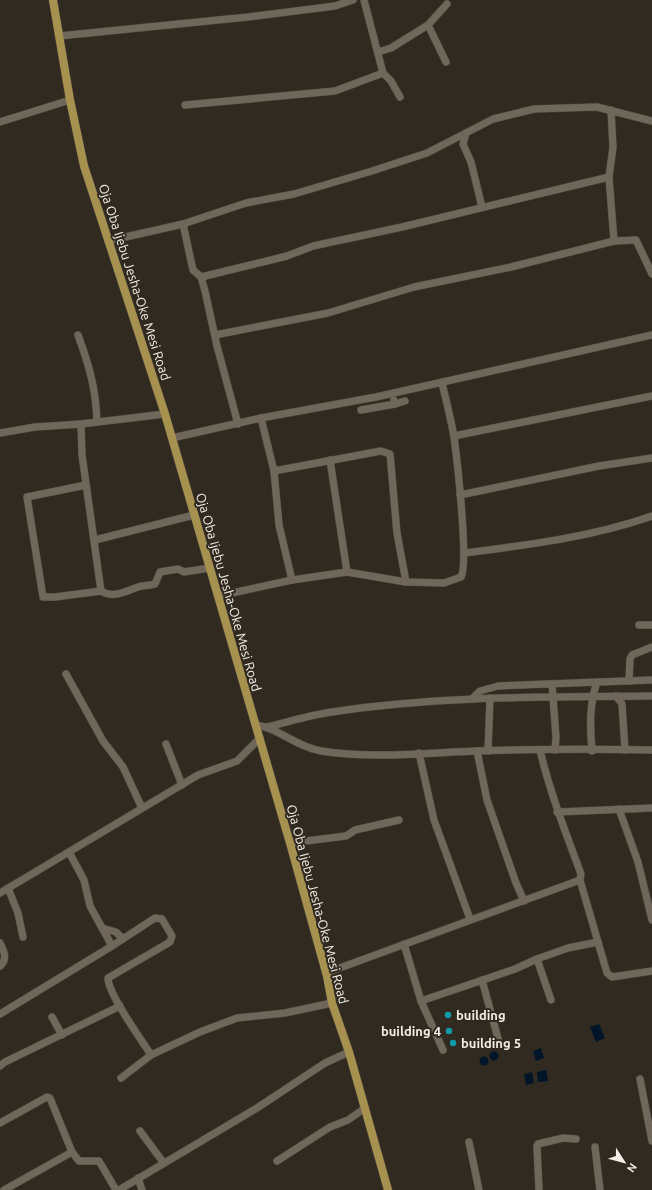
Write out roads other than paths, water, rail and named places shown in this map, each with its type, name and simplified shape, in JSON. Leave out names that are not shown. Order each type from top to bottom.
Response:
[{"type":"main road","name":"Oja Oba Ijebu Jesha-Oke Mesi Road","points":[[53,0],[70,100],[84,166],[165,414],[290,843],[326,973],[332,1003],[349,1052],[388,1190]]},
{"type":"street","points":[[59,36],[248,17],[336,6],[353,0]]},
{"type":"street","points":[[364,0],[384,73],[400,97]]},
{"type":"street","points":[[378,52],[391,48],[428,26],[447,4]]},
{"type":"street","points":[[428,26],[446,62]]},
{"type":"street","points":[[184,105],[336,91],[384,73]]},
{"type":"street","points":[[0,122],[70,100]]},
{"type":"street","points":[[108,241],[183,224],[246,204],[294,194],[372,172],[427,152],[493,119],[534,109],[567,107],[611,110],[652,121]]},
{"type":"street","points":[[611,110],[612,147],[609,177],[614,241]]},
{"type":"street","points":[[466,133],[463,144],[471,162],[482,206]]},
{"type":"street","points":[[201,277],[287,256],[313,246],[402,227],[482,206],[609,177]]},
{"type":"street","points":[[183,224],[193,270],[201,277],[238,424]]},
{"type":"street","points":[[215,335],[328,313],[414,287],[511,267],[614,241],[636,240],[652,274]]},
{"type":"street","points":[[78,335],[92,374],[97,401],[97,422]]},
{"type":"street","points":[[172,438],[262,418],[393,394],[652,335]]},
{"type":"street","points":[[218,596],[292,580],[347,572],[406,582],[444,583],[457,580],[463,574],[464,553],[460,495],[454,436],[442,382]]},
{"type":"street","points":[[393,394],[395,404]]},
{"type":"street","points":[[454,436],[652,396]]},
{"type":"street","points":[[361,410],[405,401]]},
{"type":"street","points":[[0,433],[35,427],[81,424],[165,414]]},
{"type":"street","points":[[262,418],[274,471],[279,525],[292,580]]},
{"type":"street","points":[[81,424],[86,485],[95,540],[101,591]]},
{"type":"street","points":[[274,471],[381,451],[390,454],[392,458],[397,533],[406,582]]},
{"type":"street","points":[[460,495],[599,466],[652,458]]},
{"type":"street","points":[[330,460],[347,572]]},
{"type":"street","points":[[86,485],[27,497],[43,597],[55,597],[101,591],[106,594],[120,594],[139,587],[155,584],[160,572],[178,569],[184,572],[210,568]]},
{"type":"street","points":[[95,540],[194,515]]},
{"type":"street","points":[[464,553],[555,541],[627,524],[652,516]]},
{"type":"street","points":[[639,625],[652,625]]},
{"type":"street","points":[[629,681],[630,660],[632,655],[652,648]]},
{"type":"street","points":[[66,674],[103,741],[123,767],[142,808]]},
{"type":"street","points":[[472,699],[480,691],[489,688],[652,680]]},
{"type":"street","points":[[592,750],[590,721],[592,697],[597,682]]},
{"type":"street","points":[[552,684],[556,736],[555,750]]},
{"type":"street","points":[[616,696],[622,704],[625,750]]},
{"type":"street","points":[[267,727],[331,712],[472,699],[652,696]]},
{"type":"street","points":[[488,751],[490,698]]},
{"type":"street","points":[[256,725],[267,727],[293,742],[320,751],[382,755],[477,751],[652,750]]},
{"type":"street","points":[[0,893],[205,772],[237,761],[260,738]]},
{"type":"street","points":[[166,744],[182,785]]},
{"type":"street","points":[[540,750],[557,812],[582,874],[580,880],[609,976],[652,971]]},
{"type":"street","points":[[477,751],[487,800],[516,884],[524,901]]},
{"type":"street","points":[[420,753],[434,820],[470,919]]},
{"type":"street","points":[[557,812],[652,808]]},
{"type":"street","points":[[619,809],[638,862],[652,920]]},
{"type":"street","points":[[290,843],[346,836],[355,830],[399,820]]},
{"type":"street","points":[[69,852],[84,880],[90,906],[112,946]]},
{"type":"street","points":[[326,973],[580,880]]},
{"type":"street","points":[[8,888],[18,913],[23,937]]},
{"type":"street","points":[[0,1014],[155,918],[164,922],[172,936],[170,942],[108,978],[109,988],[151,1055]]},
{"type":"street","points":[[102,928],[116,932],[122,939]]},
{"type":"street","points":[[421,1000],[499,973],[515,969],[536,959],[568,948],[598,942]]},
{"type":"street","points":[[0,943],[5,952],[5,958],[0,966]]},
{"type":"street","points":[[404,944],[421,1000],[443,1050]]},
{"type":"street","points":[[536,959],[551,1000]]},
{"type":"street","points":[[482,980],[498,1042]]},
{"type":"street","points":[[121,1078],[151,1055],[200,1032],[237,1018],[285,1013],[332,1003]]},
{"type":"street","points":[[0,1066],[5,1062],[120,1006]]},
{"type":"street","points":[[52,1017],[62,1035]]},
{"type":"street","points":[[119,1190],[163,1162],[257,1108],[326,1063],[349,1052]]},
{"type":"street","points":[[640,1079],[652,1141]]},
{"type":"street","points":[[0,1123],[47,1097],[50,1098],[72,1152],[79,1161],[99,1161],[116,1190]]},
{"type":"street","points":[[277,1161],[330,1127],[348,1120],[365,1108]]},
{"type":"street","points":[[140,1131],[163,1162]]},
{"type":"street","points":[[539,1190],[538,1144],[563,1138],[576,1140]]},
{"type":"street","points":[[469,1142],[479,1190]]},
{"type":"street","points":[[595,1148],[600,1190]]},
{"type":"street","points":[[4,1190],[72,1152]]},
{"type":"street","points":[[138,1178],[142,1190]]},
{"type":"water","points":[[599,1024],[605,1038],[596,1042],[590,1027]]},
{"type":"water","points":[[541,1048],[544,1058],[536,1061],[533,1051]]},
{"type":"water","points":[[494,1051],[499,1056],[494,1061],[489,1056]]},
{"type":"water","points":[[482,1057],[486,1057],[488,1061],[486,1065],[482,1065],[480,1063],[480,1059]]},
{"type":"water","points":[[546,1070],[548,1081],[538,1082],[537,1072]]},
{"type":"water","points":[[532,1072],[534,1083],[526,1085],[524,1074]]},
{"type":"place","name":"building","points":[[448,1015]]},
{"type":"place","name":"building 4","points":[[449,1031]]},
{"type":"place","name":"building 5","points":[[453,1043]]}]
